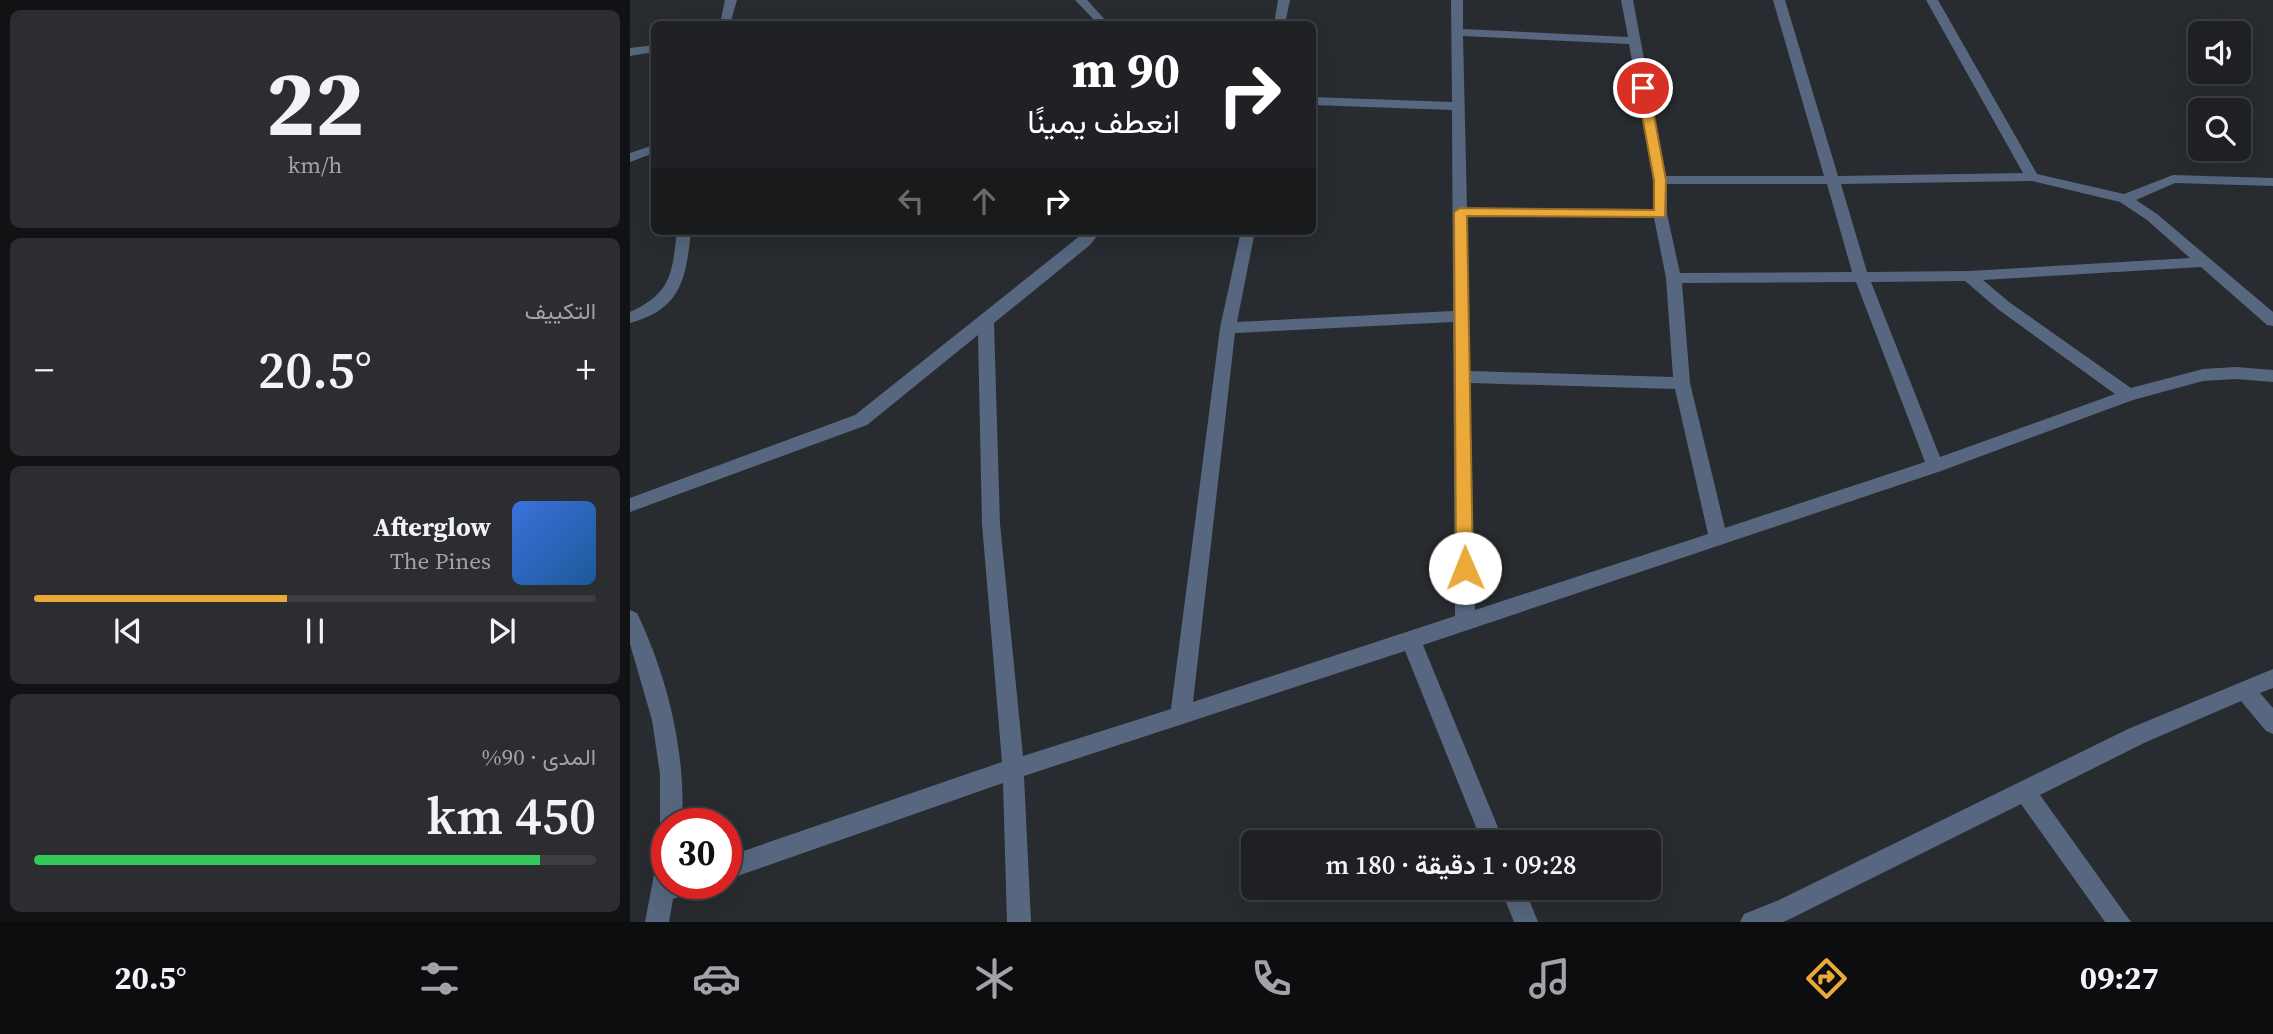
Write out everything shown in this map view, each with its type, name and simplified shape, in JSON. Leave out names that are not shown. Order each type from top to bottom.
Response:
[{"type":"street","points":[[725,21],[731,0]]},
{"type":"street","points":[[1081,0],[1101,21]]},
{"type":"street","points":[[1280,21],[1284,0]]},
{"type":"street","points":[[1457,0],[1465,622]]},
{"type":"street","points":[[1627,0],[1660,180],[1660,214],[1674,278],[1682,383],[1718,538]]},
{"type":"street","points":[[1779,0],[1830,180],[1861,275],[1935,466]]},
{"type":"street","points":[[1932,0],[2032,177]]},
{"type":"street","points":[[1458,32],[1634,41]]},
{"type":"street","points":[[630,52],[651,49]]},
{"type":"street","points":[[1316,101],[1459,106]]},
{"type":"street","points":[[630,158],[651,150]]},
{"type":"street","points":[[1660,180],[2032,177],[2125,199],[2188,245],[2203,262],[2273,321]]},
{"type":"street","points":[[2125,199],[2174,178],[2273,182]]},
{"type":"street","points":[[1460,212],[1660,214]]},
{"type":"street","points":[[630,318],[656,307],[671,294],[679,278],[684,235]]},
{"type":"street","points":[[630,505],[861,420],[1091,235]]},
{"type":"street","points":[[1181,716],[1228,328],[1247,235]]},
{"type":"street","points":[[1674,278],[1969,276],[2203,262]]},
{"type":"street","points":[[1969,276],[2004,306],[2129,395]]},
{"type":"street","points":[[1228,328],[1461,316]]},
{"type":"street","points":[[986,321],[991,524],[1013,769],[1019,922]]},
{"type":"street","points":[[742,863],[1013,769],[1935,466],[2129,395],[2203,375],[2236,373],[2273,376]]},
{"type":"street","points":[[1462,377],[1682,383]]},
{"type":"street","points":[[630,619],[643,649],[662,718],[672,770],[671,808]]},
{"type":"street","points":[[1411,640],[1488,830]]},
{"type":"street","points":[[1752,922],[1787,916],[2136,736],[2273,678]]},
{"type":"street","points":[[2244,690],[2273,724]]},
{"type":"street","points":[[2025,792],[2119,922]]},
{"type":"street","points":[[657,922],[668,899]]},
{"type":"street","points":[[1517,900],[1526,922]]},
{"type":"route","points":[[1465,568],[1460,212],[1660,214],[1660,180],[1643,88]]}]
